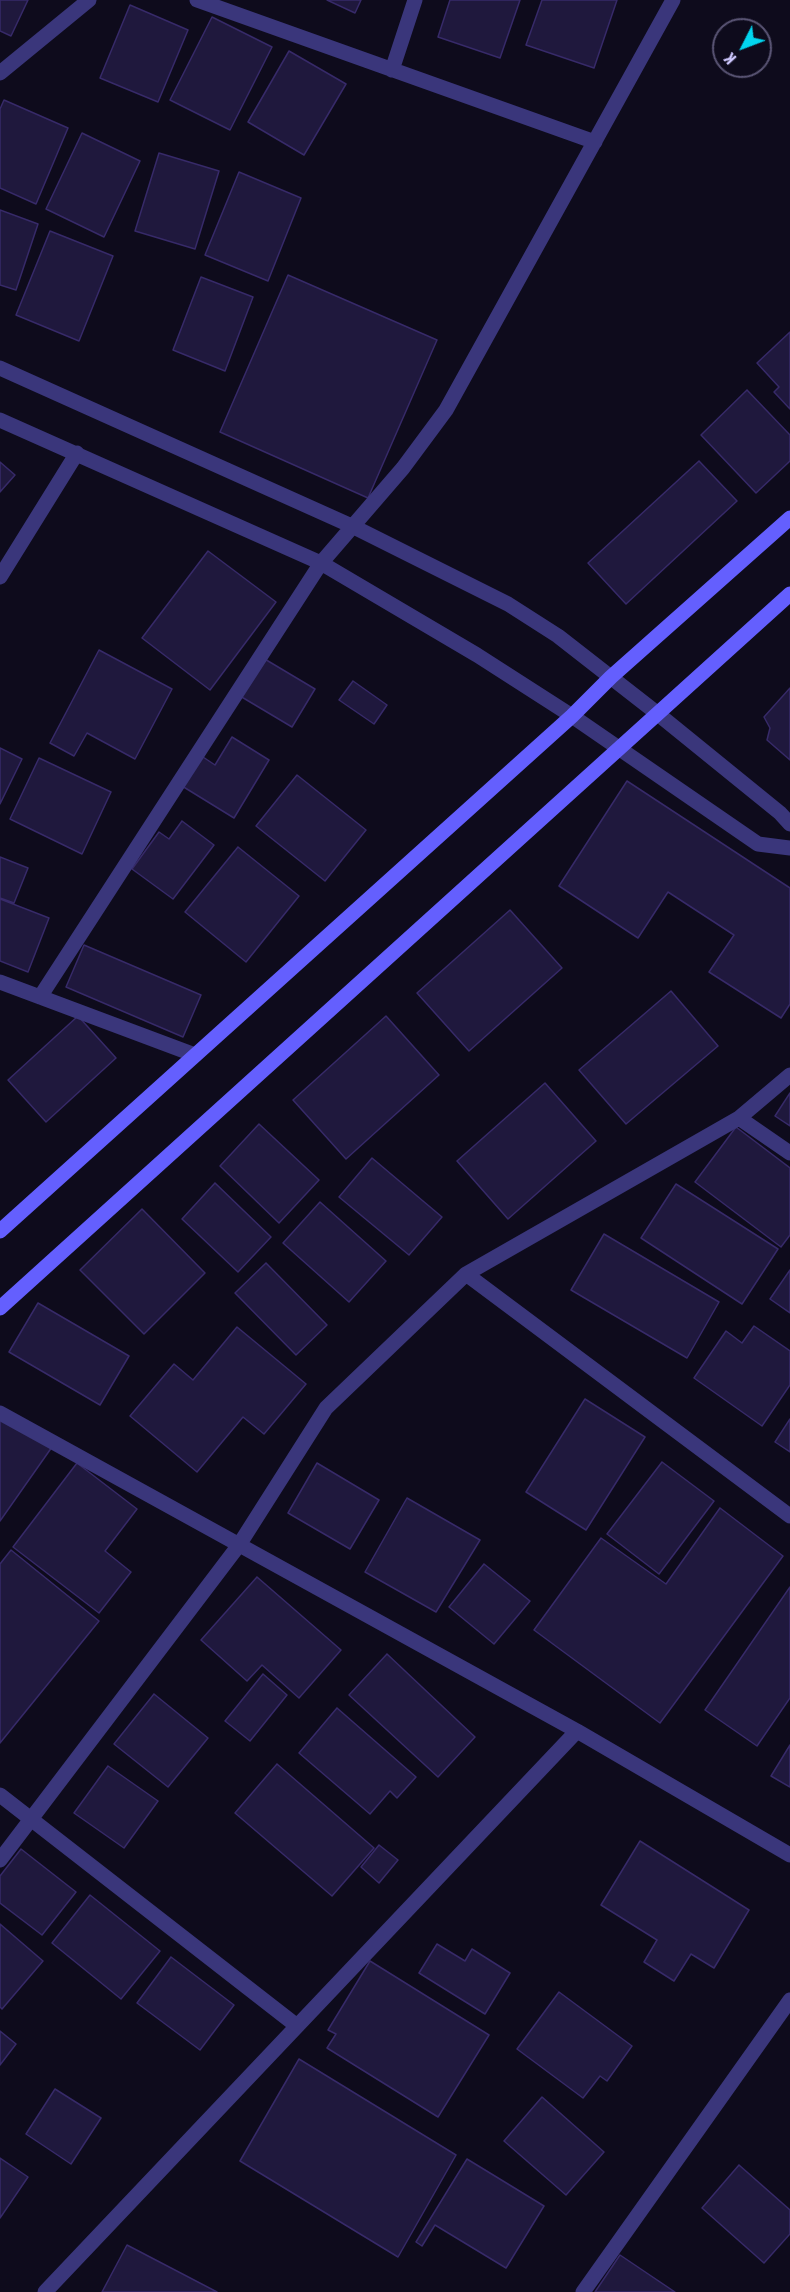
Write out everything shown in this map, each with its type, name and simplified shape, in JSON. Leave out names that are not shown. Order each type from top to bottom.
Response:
[{"type":"main road","points":[[0,1232],[572,716],[611,677],[790,518]]},
{"type":"main road","points":[[0,1308],[790,594]]},
{"type":"street","points":[[0,73],[89,0]]},
{"type":"street","points":[[197,0],[595,142]]},
{"type":"street","points":[[392,70],[415,0]]},
{"type":"street","points":[[40,998],[321,563],[403,468],[446,410],[673,0]]},
{"type":"street","points":[[0,368],[354,527],[508,604],[558,636],[611,677],[780,813],[790,824]]},
{"type":"street","points":[[0,420],[321,563],[477,655],[572,716],[758,844],[790,848]]},
{"type":"street","points":[[0,577],[76,453]]},
{"type":"street","points":[[0,982],[195,1055]]},
{"type":"street","points":[[0,1860],[239,1545],[326,1408],[466,1274],[739,1118],[790,1076]]},
{"type":"street","points":[[739,1118],[790,1153]]},
{"type":"street","points":[[466,1274],[790,1516]]},
{"type":"street","points":[[0,1413],[577,1731],[790,1855]]},
{"type":"street","points":[[45,2292],[577,1731]]},
{"type":"street","points":[[0,1795],[297,2026]]},
{"type":"street","points":[[583,2292],[790,2000]]},
{"type":"building","points":[[0,0],[28,0],[11,36],[0,31]]},
{"type":"building","points":[[327,0],[361,0],[355,13]]},
{"type":"building","points":[[450,0],[520,0],[500,58],[438,37]]},
{"type":"building","points":[[542,0],[617,0],[594,68],[526,45]]},
{"type":"building","points":[[130,5],[188,30],[158,102],[100,78]]},
{"type":"building","points":[[212,17],[272,47],[230,130],[170,100]]},
{"type":"building","points":[[289,51],[346,84],[304,155],[248,122]]},
{"type":"building","points":[[4,100],[68,128],[36,204],[0,188],[0,109]]},
{"type":"building","points":[[82,133],[140,161],[104,237],[46,209]]},
{"type":"building","points":[[159,153],[219,171],[195,249],[135,231]]},
{"type":"building","points":[[239,172],[301,198],[268,281],[205,255]]},
{"type":"building","points":[[0,210],[38,224],[16,290],[0,285]]},
{"type":"building","points":[[50,231],[113,256],[79,341],[16,315]]},
{"type":"building","points":[[288,275],[437,340],[368,498],[220,432]]},
{"type":"building","points":[[201,277],[253,297],[225,371],[173,350]]},
{"type":"building","points":[[790,332],[790,409],[774,392],[779,387],[757,363]]},
{"type":"building","points":[[747,390],[790,435],[790,461],[756,493],[701,435]]},
{"type":"building","points":[[699,461],[737,501],[626,604],[588,563]]},
{"type":"building","points":[[0,462],[15,475],[0,492]]},
{"type":"building","points":[[208,551],[276,602],[210,690],[142,638]]},
{"type":"building","points":[[99,650],[172,689],[135,759],[87,733],[74,756],[50,743]]},
{"type":"building","points":[[263,658],[315,689],[292,727],[240,696]]},
{"type":"building","points":[[353,681],[387,705],[374,724],[339,700]]},
{"type":"building","points":[[790,688],[790,760],[767,740],[770,728],[764,717]]},
{"type":"building","points":[[232,737],[269,760],[234,818],[182,786],[200,755],[215,765]]},
{"type":"building","points":[[0,748],[22,759],[0,804]]},
{"type":"building","points":[[39,758],[111,792],[82,854],[10,819]]},
{"type":"building","points":[[297,775],[366,830],[325,881],[256,826]]},
{"type":"building","points":[[627,781],[790,888],[790,1004],[781,1018],[709,972],[734,935],[668,892],[638,938],[559,886]]},
{"type":"building","points":[[182,821],[214,845],[173,899],[132,869],[159,832],[169,839]]},
{"type":"building","points":[[238,847],[299,896],[246,962],[185,912]]},
{"type":"building","points":[[0,857],[28,868],[14,903],[0,898]]},
{"type":"building","points":[[0,899],[49,918],[28,972],[0,961]]},
{"type":"building","points":[[510,910],[562,968],[469,1051],[417,993]]},
{"type":"building","points":[[84,945],[201,995],[183,1037],[66,987]]},
{"type":"building","points":[[671,991],[718,1046],[626,1124],[579,1070]]},
{"type":"building","points":[[78,1016],[116,1058],[46,1122],[8,1080]]},
{"type":"building","points":[[386,1016],[439,1075],[346,1159],[293,1100]]},
{"type":"building","points":[[545,1083],[596,1141],[508,1219],[457,1161]]},
{"type":"building","points":[[790,1093],[790,1126],[775,1116]]},
{"type":"building","points":[[259,1124],[319,1180],[279,1223],[220,1166]]},
{"type":"building","points":[[736,1127],[790,1168],[790,1235],[781,1247],[695,1182]]},
{"type":"building","points":[[372,1158],[442,1217],[409,1255],[339,1197]]},
{"type":"building","points":[[215,1183],[271,1237],[238,1272],[182,1219]]},
{"type":"building","points":[[676,1184],[778,1249],[742,1304],[641,1238]]},
{"type":"building","points":[[320,1202],[386,1261],[349,1302],[283,1243]]},
{"type":"building","points":[[142,1209],[205,1273],[144,1334],[80,1270]]},
{"type":"building","points":[[604,1234],[719,1302],[687,1358],[571,1290]]},
{"type":"building","points":[[266,1263],[327,1325],[296,1355],[235,1293]]},
{"type":"building","points":[[790,1270],[790,1313],[770,1299]]},
{"type":"building","points":[[38,1303],[129,1356],[100,1405],[9,1352]]},
{"type":"building","points":[[754,1326],[790,1351],[790,1385],[762,1426],[694,1378],[726,1331],[742,1343]]},
{"type":"building","points":[[237,1327],[306,1384],[264,1434],[243,1417],[197,1472],[130,1416],[174,1364],[193,1380]]},
{"type":"building","points":[[585,1399],[645,1437],[586,1530],[526,1492]]},
{"type":"building","points":[[0,1410],[52,1447],[0,1521]]},
{"type":"building","points":[[790,1419],[790,1452],[775,1442]]},
{"type":"building","points":[[662,1462],[714,1501],[659,1574],[607,1534]]},
{"type":"building","points":[[77,1463],[137,1509],[105,1551],[131,1572],[99,1613],[13,1547]]},
{"type":"building","points":[[317,1463],[379,1500],[350,1549],[288,1513]]},
{"type":"building","points":[[407,1498],[480,1540],[436,1612],[365,1572]]},
{"type":"building","points":[[720,1508],[783,1556],[660,1723],[534,1630],[601,1538],[666,1584]]},
{"type":"building","points":[[11,1550],[99,1621],[0,1743],[0,1564]]},
{"type":"building","points":[[484,1564],[530,1601],[494,1644],[449,1607]]},
{"type":"building","points":[[257,1577],[341,1650],[299,1698],[262,1665],[247,1681],[201,1640]]},
{"type":"building","points":[[790,1587],[790,1698],[757,1746],[705,1710]]},
{"type":"building","points":[[387,1654],[475,1737],[438,1777],[349,1695]]},
{"type":"building","points":[[263,1674],[287,1695],[250,1741],[225,1721]]},
{"type":"building","points":[[154,1694],[208,1738],[168,1787],[114,1744]]},
{"type":"building","points":[[337,1708],[416,1777],[397,1798],[390,1791],[370,1814],[299,1753]]},
{"type":"building","points":[[790,1745],[790,1787],[771,1776]]},
{"type":"building","points":[[277,1764],[374,1848],[332,1896],[235,1813]]},
{"type":"building","points":[[108,1766],[158,1801],[124,1848],[74,1813]]},
{"type":"building","points":[[640,1841],[749,1910],[714,1968],[691,1954],[674,1981],[644,1962],[657,1940],[601,1905]]},
{"type":"building","points":[[379,1845],[398,1860],[379,1883],[361,1867]]},
{"type":"building","points":[[21,1849],[76,1892],[42,1935],[0,1903],[0,1876]]},
{"type":"building","points":[[90,1895],[160,1951],[121,1999],[52,1943]]},
{"type":"building","points":[[0,1924],[43,1961],[2,2009],[0,2007]]},
{"type":"building","points":[[437,1944],[465,1961],[472,1949],[510,1973],[485,2014],[419,1973]]},
{"type":"building","points":[[171,1957],[234,2005],[200,2050],[137,2003]]},
{"type":"building","points":[[370,1961],[489,2035],[438,2117],[327,2048],[336,2034],[328,2030]]},
{"type":"building","points":[[559,1992],[632,2046],[607,2081],[600,2076],[583,2098],[517,2049]]},
{"type":"building","points":[[0,2031],[16,2044],[0,2065]]},
{"type":"building","points":[[299,2059],[456,2155],[398,2257],[240,2161]]},
{"type":"building","points":[[55,2089],[101,2118],[71,2164],[26,2134]]},
{"type":"building","points":[[542,2097],[604,2152],[566,2195],[504,2141]]},
{"type":"building","points":[[0,2158],[28,2177],[0,2218]]},
{"type":"building","points":[[467,2159],[544,2206],[506,2268],[435,2225],[422,2246],[416,2242]]},
{"type":"building","points":[[739,2165],[790,2210],[790,2234],[764,2263],[702,2208]]},
{"type":"building","points":[[127,2245],[217,2292],[102,2292]]},
{"type":"building","points":[[620,2255],[675,2292],[595,2292]]}]
